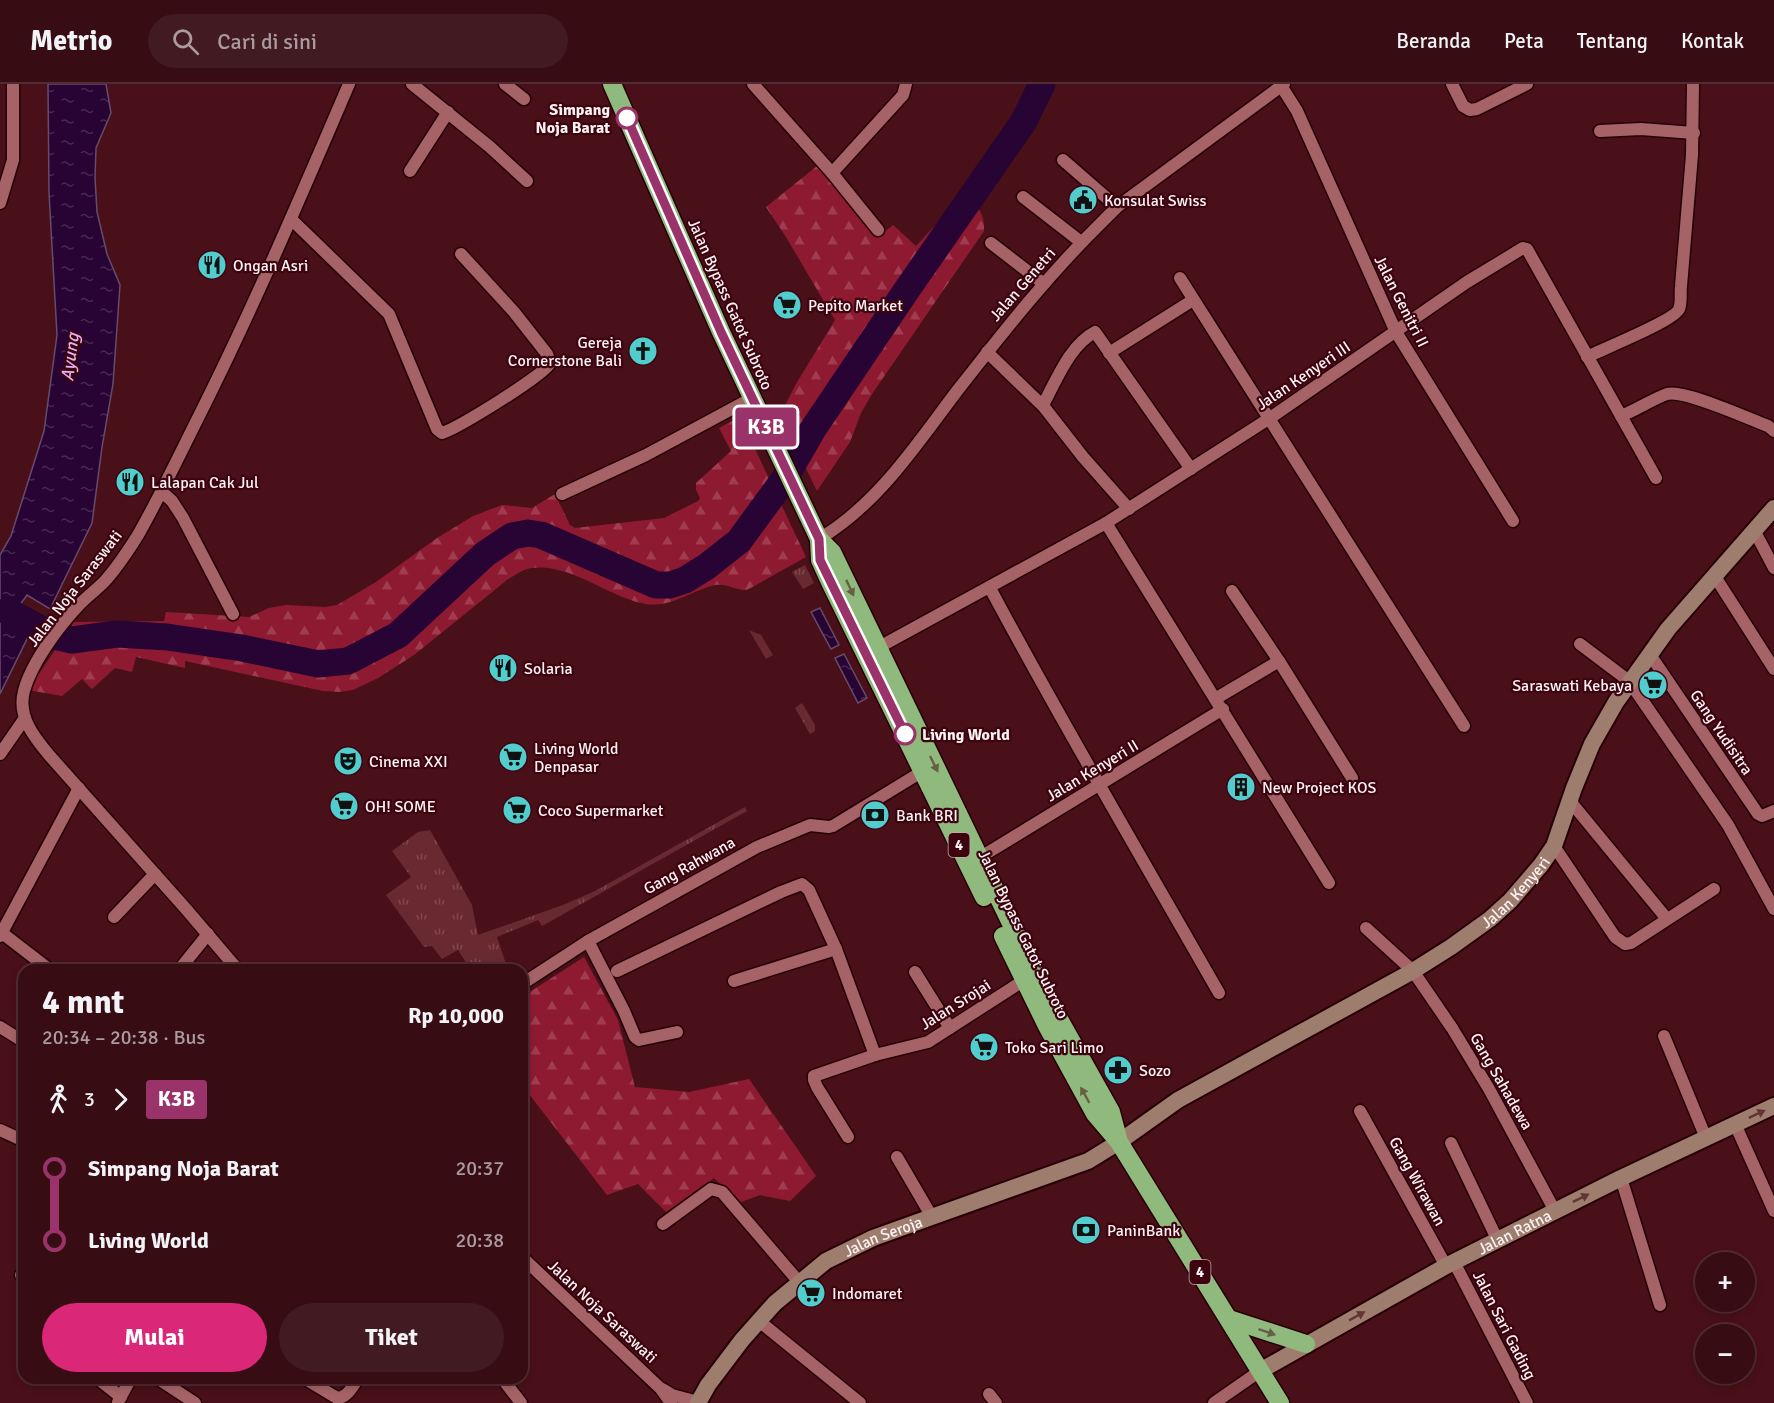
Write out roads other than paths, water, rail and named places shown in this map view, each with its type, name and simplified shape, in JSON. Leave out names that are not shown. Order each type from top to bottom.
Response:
[{"type":"highway","name":"Jalan Bypass Gatot Subroto","points":[[612,84],[721,332],[819,539],[820,560],[872,651],[979,858],[1030,976],[1095,1114],[1119,1142],[1229,1319],[1266,1367],[1280,1403]]},
{"type":"highway","name":"Jalan Bypass Gatot Subroto","points":[[872,651],[923,771],[1030,976]]},
{"type":"highway","points":[[1229,1319],[1306,1344]]},
{"type":"street","points":[[0,203],[13,160],[14,84]]},
{"type":"street","name":"Jalan Noja Saraswati","points":[[233,964],[38,742],[25,718],[22,699],[34,668],[47,647],[67,619],[117,566],[162,492],[255,304],[349,84]]},
{"type":"street","points":[[411,84],[490,147],[527,181]]},
{"type":"street","points":[[505,84],[524,99]]},
{"type":"street","points":[[753,84],[832,173],[878,230]]},
{"type":"street","points":[[832,173],[903,95],[906,84]]},
{"type":"street","points":[[1452,84],[1463,106],[1470,110],[1477,109],[1527,84]]},
{"type":"street","points":[[1587,357],[1663,322],[1676,314],[1680,308],[1694,134],[1693,84]]},
{"type":"street","name":"Jalan Genetri","points":[[819,539],[838,528],[891,478],[1014,317],[1081,242],[1117,207],[1282,85]]},
{"type":"street","name":"Jalan Genitri II","points":[[1282,85],[1297,111],[1396,332],[1513,521]]},
{"type":"street","points":[[410,171],[448,112]]},
{"type":"street","points":[[1600,131],[1641,129],[1694,134]]},
{"type":"street","points":[[1063,160],[1117,207]]},
{"type":"street","points":[[1023,197],[1081,242]]},
{"type":"street","points":[[291,219],[389,314],[419,389],[437,429],[442,433],[456,427],[519,388],[546,370],[550,363],[547,354],[514,312],[461,254]]},
{"type":"street","points":[[991,243],[1044,284]]},
{"type":"street","name":"Jalan Kenyeri III","points":[[872,651],[1106,523],[1270,418],[1467,282],[1523,248],[1527,249],[1656,478]]},
{"type":"street","points":[[1180,278],[1464,726]]},
{"type":"street","points":[[1109,353],[1193,300]]},
{"type":"street","points":[[1043,406],[1071,354],[1082,340],[1095,332],[1191,469]]},
{"type":"street","points":[[987,352],[1043,406],[1128,509]]},
{"type":"street","points":[[1621,416],[1669,393],[1683,395],[1726,409],[1774,431]]},
{"type":"street","points":[[562,494],[755,405]]},
{"type":"street","points":[[162,492],[172,501],[183,518],[233,614]]},
{"type":"street","name":"Jalan Kenyeri","points":[[1119,1142],[1178,1100],[1413,971],[1469,935],[1506,905],[1541,865],[1554,846],[1592,744],[1629,681],[1649,653],[1714,575],[1774,508]]},
{"type":"street","points":[[1106,523],[1329,884]]},
{"type":"street","points":[[1754,530],[1774,568]]},
{"type":"street","points":[[1714,575],[1774,669]]},
{"type":"street","points":[[990,588],[1075,745],[1101,784],[1219,993]]},
{"type":"street","points":[[1233,591],[1352,778]]},
{"type":"street","points":[[1580,644],[1629,681],[1723,817],[1774,909]]},
{"type":"street","name":"Gang Yudisitra","points":[[1649,653],[1758,814],[1762,816],[1774,811]]},
{"type":"street","points":[[1215,699],[1279,661]]},
{"type":"street","name":"Jalan Kenyeri II","points":[[979,858],[1222,710]]},
{"type":"street","points":[[0,754],[25,718]]},
{"type":"street","name":"Gang Rahwana","points":[[528,980],[588,941],[757,847],[810,825],[833,826],[923,771]]},
{"type":"street","points":[[42,964],[1,934],[79,788]]},
{"type":"street","points":[[1570,801],[1668,919]]},
{"type":"street","points":[[1554,846],[1621,942],[1625,944],[1631,943],[1714,889]]},
{"type":"street","points":[[114,917],[155,874]]},
{"type":"street","points":[[617,971],[802,884],[808,890],[836,949],[874,1055]]},
{"type":"street","name":"Gang Sahadewa","points":[[1366,928],[1413,971],[1452,1028],[1489,1089],[1555,1211]]},
{"type":"street","points":[[185,964],[208,934]]},
{"type":"street","points":[[588,941],[635,1037],[639,1040],[677,1032]]},
{"type":"street","points":[[734,981],[836,949]]},
{"type":"street","points":[[915,972],[950,1028]]},
{"type":"street","name":"Jalan Srojai","points":[[848,1137],[814,1080],[814,1076],[874,1055],[928,1042],[1030,976]]},
{"type":"street","points":[[0,1027],[18,1038]]},
{"type":"street","points":[[1664,1036],[1706,1138]]},
{"type":"street","name":"Jalan Ratna","points":[[1266,1367],[1450,1264],[1621,1178],[1774,1106]]},
{"type":"street","name":"Gang Wirawan","points":[[1360,1111],[1450,1264]]},
{"type":"street","points":[[1735,1124],[1774,1211]]},
{"type":"street","points":[[0,1130],[18,1138]]},
{"type":"street","name":"Jalan Seroja","points":[[698,1402],[742,1340],[775,1303],[826,1261],[847,1249],[932,1216],[1078,1166],[1119,1142]]},
{"type":"street","points":[[1451,1143],[1498,1241]]},
{"type":"street","points":[[897,1157],[932,1216]]},
{"type":"street","points":[[1621,1178],[1660,1305]]},
{"type":"street","points":[[663,1224],[711,1189],[718,1190],[799,1282]]},
{"type":"street","name":"Jalan Noja Saraswati","points":[[528,1263],[661,1389],[671,1403]]},
{"type":"street","name":"Jalan Sari Gading","points":[[1450,1264],[1527,1403]]},
{"type":"street","points":[[759,1321],[860,1403]]},
{"type":"street","points":[[1214,1403],[1266,1367]]},
{"type":"street","points":[[103,1384],[119,1400],[128,1384]]},
{"type":"street","points":[[167,1384],[195,1403]]},
{"type":"street","points":[[314,1384],[337,1398],[346,1395],[354,1384]]},
{"type":"street","points":[[507,1384],[521,1403]]},
{"type":"street","name":"Jalan Noja Saraswati","points":[[661,1389],[672,1395],[698,1402]]},
{"type":"water","name":"Ayung","points":[[48,84],[106,84],[111,113],[96,148],[95,178],[97,212],[107,254],[120,285],[113,384],[92,523],[50,609],[27,595],[19,606],[43,622],[27,639],[0,694],[0,555],[11,536],[44,431],[57,335],[49,193]]},
{"type":"water","points":[[820,608],[839,645],[831,649],[811,612]]},
{"type":"water","points":[[844,654],[867,698],[858,703],[835,658]]},
{"type":"waterway","points":[[7,611],[54,636],[72,640],[117,634],[167,637],[242,648],[318,664],[348,661],[398,635],[485,554],[512,536],[528,533],[541,535],[656,585],[670,585],[685,580],[739,541],[783,481],[813,429],[1024,121],[1042,84]]},
{"type":"place","name":"Simpang Noja Barat","points":[[627,118]]},
{"type":"place","name":"Konsulat Swiss","points":[[1083,200]]},
{"type":"place","name":"Ongan Asri","points":[[212,265]]},
{"type":"place","name":"Pepito Market","points":[[787,305]]},
{"type":"place","name":"Gereja Cornerstone Bali","points":[[643,351]]},
{"type":"place","name":"Lalapan Cak Jul","points":[[130,482]]},
{"type":"place","name":"Solaria","points":[[503,668]]},
{"type":"place","name":"Saraswati Kebaya","points":[[1653,685]]},
{"type":"place","name":"Living World","points":[[905,734]]},
{"type":"place","name":"Living World Denpasar","points":[[513,757]]},
{"type":"place","name":"Cinema XXI","points":[[348,761]]},
{"type":"place","name":"New Project KOS","points":[[1241,787]]},
{"type":"place","name":"OH! SOME","points":[[344,806]]},
{"type":"place","name":"Coco Supermarket","points":[[517,810]]},
{"type":"place","name":"Bank BRI","points":[[875,815]]},
{"type":"place","name":"Toko Sari Limo","points":[[984,1047]]},
{"type":"place","name":"Sozo","points":[[1118,1070]]},
{"type":"place","name":"PaninBank","points":[[1086,1230]]},
{"type":"place","name":"Indomaret","points":[[811,1293]]}]
